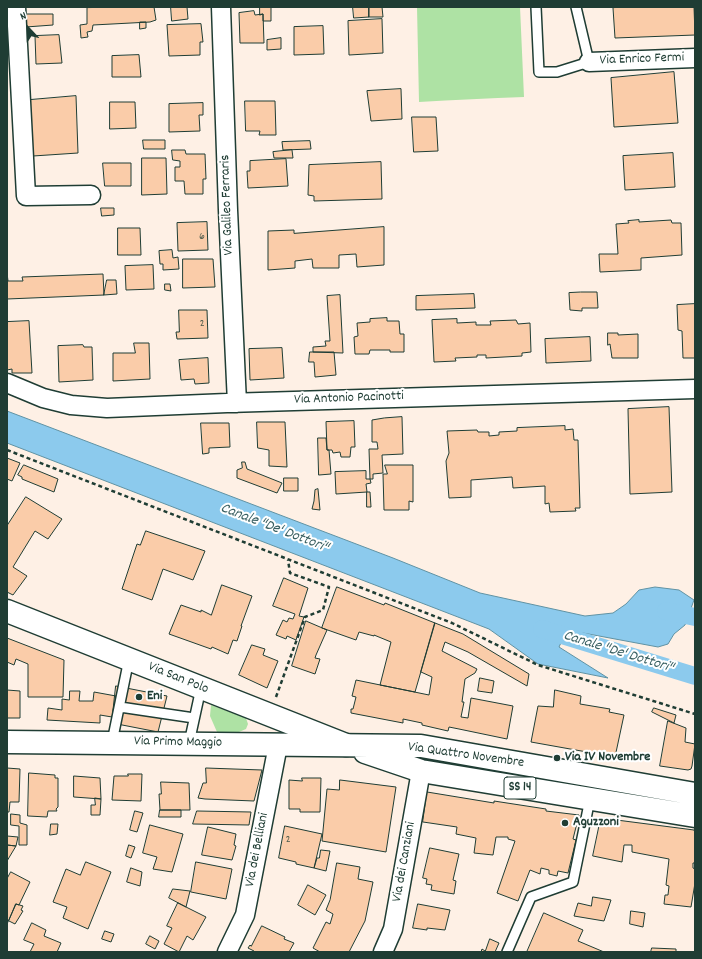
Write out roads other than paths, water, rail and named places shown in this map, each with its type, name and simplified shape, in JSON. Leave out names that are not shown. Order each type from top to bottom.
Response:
[{"type":"main road","name":"Via San Polo","points":[[7,612],[349,746]]},
{"type":"main road","name":"Via Primo Maggio","points":[[7,742],[112,742],[349,746]]},
{"type":"main road","name":"Via Quattro Novembre","points":[[349,746],[421,771],[695,816]]},
{"type":"main road","name":"Via Quattro Novembre","points":[[349,746],[421,746],[695,794]]},
{"type":"street","points":[[16,7],[26,196],[91,195]]},
{"type":"street","name":"Via Galileo Ferraris","points":[[221,7],[237,403]]},
{"type":"street","name":"Via Enrico Fermi","points":[[590,62],[695,58]]},
{"type":"street","name":"Via Antonio Pacinotti","points":[[7,383],[43,398],[71,405],[107,408],[695,390]]},
{"type":"street","name":"Via dei Belliani","points":[[227,952],[245,914],[278,745]]},
{"type":"street","name":"Via dei Canziani","points":[[383,952],[393,929],[421,771]]},
{"type":"lane","points":[[536,7],[539,72],[557,72],[590,62],[576,7]]},
{"type":"lane","points":[[112,742],[130,659]]},
{"type":"lane","points":[[189,743],[202,688]]},
{"type":"lane","points":[[120,707],[194,718]]},
{"type":"lane","points":[[507,952],[531,897],[573,882],[590,799]]},
{"type":"water","points":[[7,411],[393,558],[480,593],[585,616],[613,613],[626,604],[639,590],[655,587],[679,590],[694,600],[685,625],[674,634],[668,644],[658,647],[567,630],[559,647],[608,678],[538,664],[489,629],[7,443]]},
{"type":"waterway","name":"Canale \"De' Dottori\"","points":[[666,611],[695,617]]},
{"type":"waterway","name":"Canale \"De' Dottori\"","points":[[542,629],[695,676]]},
{"type":"place","name":"Eni","points":[[139,697]]},
{"type":"place","name":"Via IV Novembre","points":[[557,758]]},
{"type":"place","name":"Aguzzoni","points":[[565,823]]}]
